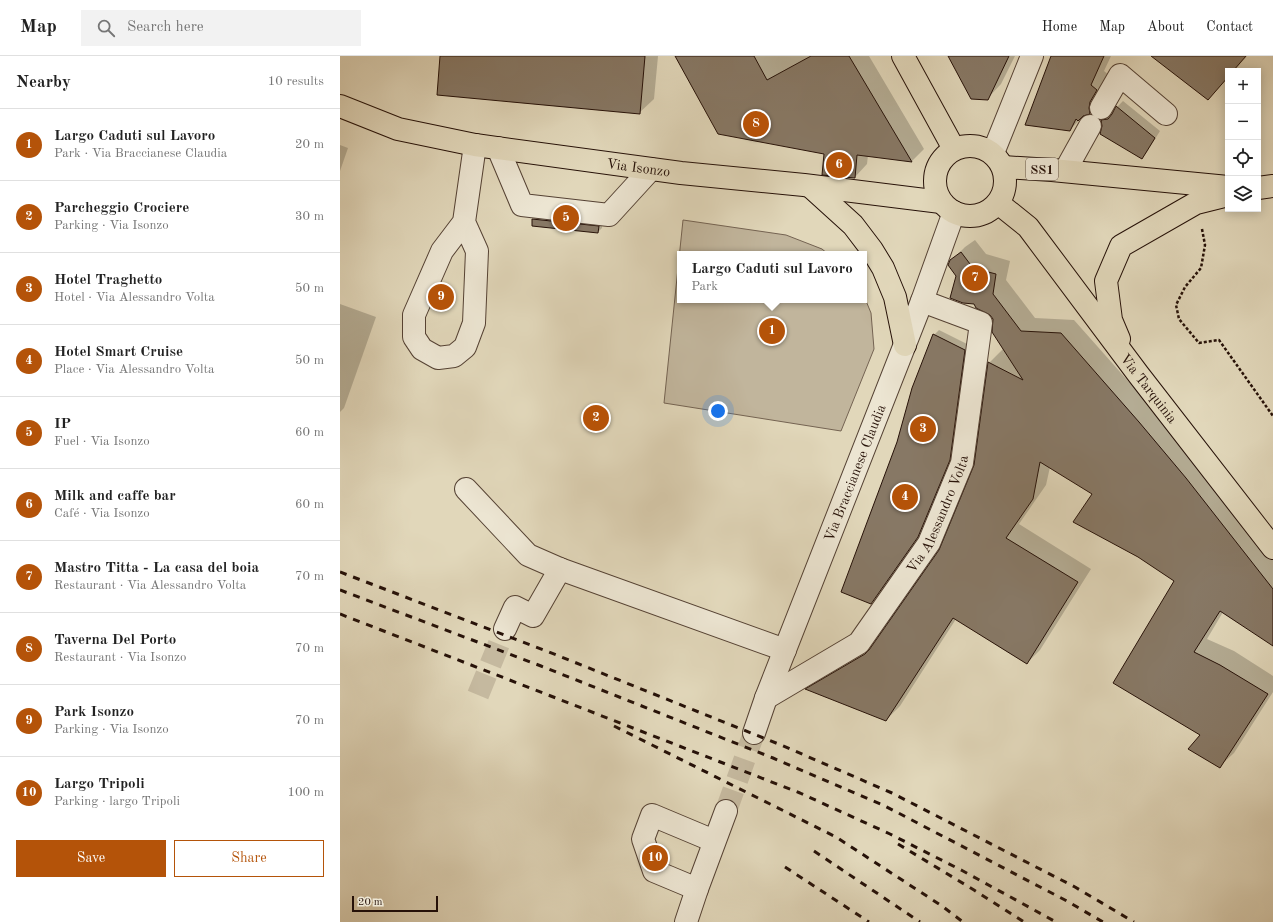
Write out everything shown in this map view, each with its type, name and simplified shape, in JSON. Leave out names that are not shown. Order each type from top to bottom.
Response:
[{"type":"main road","points":[[903,56],[954,149]]},
{"type":"main road","name":"Via Isonzo","points":[[340,106],[398,129],[475,145],[681,173],[810,186],[947,207]]},
{"type":"main road","points":[[970,145],[982,147],[998,160],[1006,183],[998,203],[988,211],[978,215],[966,216],[947,207],[936,190],[935,177],[938,166],[944,156],[954,149],[970,145]]},
{"type":"main road","name":"SS1","points":[[998,160],[1073,172]]},
{"type":"main road","points":[[1073,172],[1225,187]]},
{"type":"main road","points":[[810,186],[853,225],[872,250],[883,268],[895,297],[904,344]]},
{"type":"main road","points":[[1261,188],[1273,186]]},
{"type":"main road","points":[[1127,360],[1111,320],[1106,281],[1120,246],[1196,203],[1225,196]]},
{"type":"main road","name":"Via Tarquinia","points":[[998,203],[1028,227],[1127,360],[1273,548]]},
{"type":"street","points":[[998,160],[1032,56]]},
{"type":"street","points":[[1101,108],[1120,76],[1166,114]]},
{"type":"street","points":[[1073,172],[1090,126]]},
{"type":"street","points":[[464,222],[477,251],[474,323],[465,347],[454,356],[438,358],[422,349],[414,337],[414,315],[442,250],[464,222],[475,145]]},
{"type":"street","points":[[498,148],[522,205],[609,214],[651,169]]},
{"type":"street","name":"Via Braccianese Claudia","points":[[754,733],[766,698],[786,650],[904,344],[922,302],[947,207]]},
{"type":"street","name":"Via Alessandro Volta","points":[[766,698],[859,643],[929,542],[962,463],[981,323],[922,302]]},
{"type":"street","points":[[466,490],[528,555],[560,569],[786,650]]},
{"type":"street","points":[[505,629],[514,607],[533,616],[560,569]]},
{"type":"street","points":[[686,922],[696,889],[726,811]]},
{"type":"street","points":[[696,889],[654,871],[643,839],[652,815],[714,841]]},
{"type":"path","points":[[1196,203],[1205,245],[1201,268],[1186,287],[1176,305],[1179,319],[1199,343],[1219,340],[1273,416]]},
{"type":"shaded area","points":[[683,220],[786,235],[824,251],[680,251]]},
{"type":"shaded area","points":[[677,278],[677,303],[867,303],[871,313],[874,349],[841,431],[664,403]]},
{"type":"building","points":[[440,56],[645,56],[640,114],[437,95]]},
{"type":"building","points":[[675,56],[754,56],[767,80],[811,56],[849,56],[912,162],[857,155],[855,178],[822,175],[824,154],[718,134]]},
{"type":"building","points":[[948,56],[1009,56],[988,100],[971,99]]},
{"type":"building","points":[[1051,56],[1104,56],[1091,85],[1097,90],[1090,102],[1090,114],[1083,116],[1078,121],[1076,119],[1070,131],[1025,125]]},
{"type":"building","points":[[1151,56],[1246,56],[1236,68],[1225,68],[1225,80],[1208,100]]},
{"type":"building","points":[[1116,106],[1155,138],[1142,159],[1100,134],[1102,126],[1101,120],[1108,119]]},
{"type":"building","points":[[532,219],[599,226],[598,233],[532,226]]},
{"type":"building","points":[[961,252],[973,268],[996,274],[993,294],[1021,331],[1061,333],[1186,478],[1273,589],[1273,646],[1220,611],[1194,652],[1220,665],[1268,694],[1220,768],[1188,749],[1200,735],[1113,683],[1174,581],[1138,557],[1073,522],[1092,494],[1040,462],[1033,499],[1006,538],[1078,582],[1027,664],[953,618],[886,721],[805,689],[865,654],[869,650],[939,550],[974,465],[988,362],[1023,380],[992,332],[993,319],[990,315],[976,308],[974,304],[963,303],[950,298],[956,276],[948,265],[950,260]]},
{"type":"building","points":[[933,334],[965,350],[950,460],[918,537],[871,604],[841,592],[897,442],[912,388]]},
{"type":"tunnel","points":[[478,695],[505,629]]},
{"type":"tunnel","points":[[726,811],[754,733]]},
{"type":"railway","points":[[340,572],[549,652],[781,745],[892,793],[1075,887],[1134,922]]},
{"type":"railway","points":[[340,590],[541,666],[773,758],[883,805],[1065,900],[1103,922]]},
{"type":"railway","points":[[340,614],[800,793],[890,834],[963,871],[1056,922]]},
{"type":"railway","points":[[614,726],[836,837],[942,906],[963,922]]},
{"type":"railway","points":[[898,844],[1024,922]]},
{"type":"railway","points":[[814,851],[920,922]]},
{"type":"railway","points":[[785,867],[869,922]]},
{"type":"place","name":"Taverna Del Porto","points":[[756,124]]},
{"type":"place","name":"Milk and caffe bar","points":[[839,165]]},
{"type":"place","name":"IP","points":[[566,218]]},
{"type":"place","name":"Mastro Titta - La casa del boia","points":[[975,278]]},
{"type":"place","name":"Park Isonzo","points":[[441,297]]},
{"type":"place","name":"Largo Caduti sul Lavoro","points":[[772,331]]},
{"type":"place","name":"Parcheggio Crociere","points":[[596,418]]},
{"type":"place","name":"Hotel Traghetto","points":[[923,429]]},
{"type":"place","name":"Hotel Smart Cruise","points":[[905,497]]},
{"type":"place","name":"Largo Tripoli","points":[[655,858]]}]
